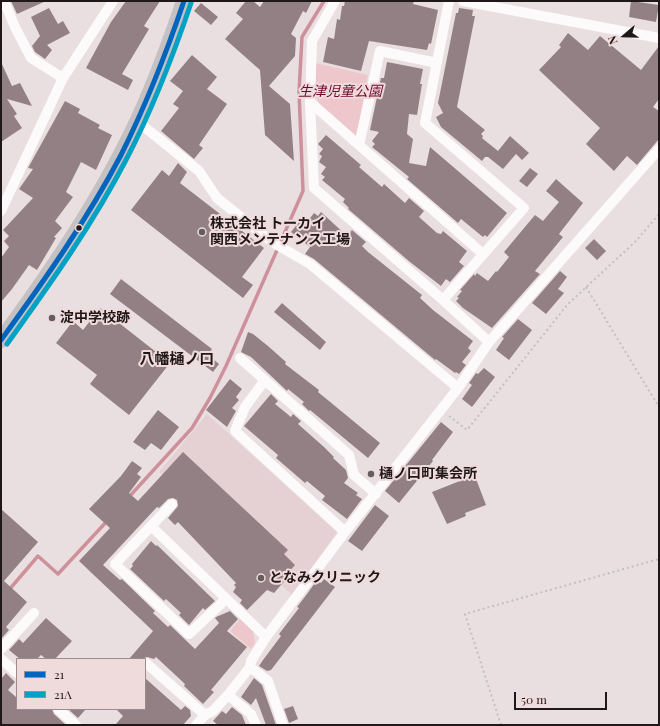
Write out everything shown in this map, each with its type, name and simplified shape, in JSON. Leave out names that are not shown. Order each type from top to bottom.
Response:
[{"type":"main road","points":[[1,340],[42,284],[74,235],[137,121],[151,90],[184,1]]},
{"type":"street","points":[[4,1],[31,58],[63,78]]},
{"type":"street","points":[[1,211],[4,196],[63,78],[113,1]]},
{"type":"street","points":[[335,1],[312,41],[310,102],[314,188],[443,300],[488,342]]},
{"type":"street","points":[[443,300],[524,208],[425,123],[449,1]]},
{"type":"street","points":[[463,1],[659,38]]},
{"type":"street","points":[[359,145],[380,51],[437,63]]},
{"type":"street","points":[[310,102],[483,254]]},
{"type":"street","points":[[137,121],[199,171],[217,198],[272,242],[310,264],[458,388]]},
{"type":"street","points":[[196,725],[205,715],[213,711],[228,695],[250,667],[251,662],[266,637],[345,532],[442,410],[488,342],[659,149]]},
{"type":"street","points":[[240,358],[349,455],[354,475],[376,494]]},
{"type":"street","points":[[265,380],[245,407],[235,431],[345,532]]},
{"type":"street","points":[[172,504],[115,564],[189,634],[226,598]]},
{"type":"street","points":[[151,526],[266,637]]},
{"type":"street","points":[[1,649],[34,613]]},
{"type":"street","points":[[1,659],[16,672]]},
{"type":"street","points":[[146,663],[205,715]]},
{"type":"street","points":[[250,667],[268,681],[284,725]]},
{"type":"street","points":[[228,695],[252,714],[256,725]]},
{"type":"street","points":[[59,710],[76,725]]},
{"type":"path","points":[[442,410],[467,430],[568,304],[636,241],[659,214]]},
{"type":"path","points":[[586,286],[659,407]]},
{"type":"path","points":[[501,725],[465,614],[659,559]]},
{"type":"shaded area","points":[[207,414],[337,532],[292,595],[159,472]]},
{"type":"green space","name":"生津児童公園","points":[[316,63],[368,75],[356,138],[319,104],[315,94]]},
{"type":"green space","points":[[240,619],[253,631],[255,643],[251,649],[230,631]]},
{"type":"building","points":[[11,1],[46,1],[17,14]]},
{"type":"building","points":[[126,1],[160,1],[144,26],[149,29],[122,74],[133,80],[128,90],[86,68],[111,22]]},
{"type":"building","points":[[246,1],[253,1],[260,7],[264,1],[312,1],[306,13],[303,11],[291,34],[296,38],[295,56],[269,86],[290,104],[294,161],[265,135],[260,70],[225,39],[243,19],[236,13]]},
{"type":"building","points":[[345,1],[414,1],[413,4],[438,10],[431,44],[429,43],[427,50],[369,41],[361,71],[323,62],[328,37],[334,39],[337,19],[340,20],[342,6],[344,6]]},
{"type":"building","points":[[631,1],[659,5],[656,22],[629,17]]},
{"type":"building","points":[[201,3],[218,17],[211,25],[194,11]]},
{"type":"building","points":[[49,8],[58,24],[63,21],[70,33],[47,45],[52,50],[45,59],[35,52],[32,46],[40,36],[31,17]]},
{"type":"building","points":[[459,8],[473,10],[472,16],[475,16],[457,107],[485,130],[481,134],[483,136],[482,138],[498,151],[510,136],[529,153],[522,160],[516,154],[503,169],[488,157],[485,157],[482,161],[441,127],[436,117],[443,113],[438,103],[456,13],[458,13]]},
{"type":"building","points":[[568,33],[588,50],[600,36],[641,70],[659,46],[659,99],[653,107],[659,111],[659,139],[637,165],[627,156],[614,171],[586,144],[600,128],[539,70],[561,47],[559,45]]},
{"type":"building","points":[[192,55],[217,77],[207,89],[227,104],[199,145],[203,148],[194,159],[161,131],[179,108],[173,104],[183,91],[170,81]]},
{"type":"building","points":[[1,62],[12,86],[20,83],[32,106],[7,99],[17,114],[14,116],[22,128],[1,142]]},
{"type":"building","points":[[387,62],[423,69],[417,115],[409,114],[407,134],[413,139],[409,163],[426,166],[430,147],[507,213],[487,237],[485,235],[483,237],[461,219],[458,223],[407,179],[409,177],[372,147],[375,144],[372,141],[379,132],[370,130],[381,78],[384,78]]},
{"type":"building","points":[[65,101],[80,109],[78,113],[100,125],[98,128],[112,135],[96,170],[81,162],[66,192],[73,197],[55,221],[62,228],[54,237],[56,238],[37,270],[29,265],[1,302],[1,258],[9,247],[4,241],[9,236],[3,230],[33,198],[19,189],[33,169],[28,168]]},
{"type":"building","points":[[326,135],[361,165],[359,167],[382,187],[384,184],[405,203],[409,198],[424,211],[419,217],[437,233],[441,234],[443,231],[467,251],[459,262],[464,266],[450,282],[446,279],[441,286],[410,262],[348,209],[349,208],[343,202],[345,199],[322,180],[325,177],[321,174],[326,167],[319,162],[322,156],[319,154],[323,149],[318,144]]},
{"type":"building","name":"株式会社 トーカイ 関西メンテナンス工場","points":[[178,163],[187,172],[180,183],[264,248],[242,277],[253,285],[243,298],[131,210],[162,170],[169,176]]},
{"type":"building","points":[[530,168],[538,174],[527,187],[519,181]]},
{"type":"building","points":[[556,179],[583,203],[559,234],[563,237],[535,271],[540,274],[492,328],[463,308],[456,301],[459,298],[457,297],[462,291],[460,290],[474,274],[475,276],[477,273],[488,281],[509,257],[504,252],[535,215],[543,221],[559,202],[546,191]]},
{"type":"building","points":[[321,212],[347,236],[352,230],[366,242],[362,246],[368,252],[422,295],[420,298],[433,310],[473,341],[468,348],[471,351],[462,362],[466,365],[459,374],[456,372],[455,373],[436,359],[435,360],[314,259],[305,254],[310,247],[291,232],[299,222],[304,226],[314,213],[318,216]]},
{"type":"building","points":[[594,239],[606,251],[597,260],[585,248]]},
{"type":"building","points":[[560,271],[567,277],[558,289],[564,293],[546,314],[532,303]]},
{"type":"building","points":[[121,279],[212,349],[208,355],[219,364],[213,372],[110,294]]},
{"type":"building","points":[[282,303],[326,342],[320,350],[274,312]]},
{"type":"building","points":[[100,308],[170,363],[129,415],[90,384],[97,375],[56,343],[73,321],[83,330]]},
{"type":"building","points":[[518,319],[532,330],[509,360],[496,350],[504,338],[502,337]]},
{"type":"building","points":[[248,332],[253,334],[268,346],[286,362],[285,364],[319,390],[318,392],[380,443],[368,458],[310,410],[309,411],[302,404],[304,402],[288,389],[287,391],[251,357],[241,352]]},
{"type":"building","points":[[484,368],[495,377],[472,407],[462,399],[472,385],[469,383],[476,373],[478,374]]},
{"type":"building","points":[[230,379],[242,389],[236,397],[239,400],[232,408],[236,411],[227,427],[206,410]]},
{"type":"building","points":[[271,394],[278,401],[275,404],[291,417],[293,414],[301,421],[298,424],[324,447],[346,470],[348,478],[344,483],[358,493],[356,495],[362,499],[347,519],[322,500],[325,496],[307,481],[305,483],[276,458],[278,455],[244,426]]},
{"type":"building","points":[[158,410],[179,427],[161,450],[151,443],[145,450],[133,442]]},
{"type":"building","points":[[441,422],[453,432],[432,460],[433,461],[399,503],[385,491]]},
{"type":"building","points":[[183,452],[288,550],[284,554],[295,565],[286,575],[288,577],[274,593],[267,590],[247,610],[240,603],[242,600],[233,592],[236,587],[234,585],[236,583],[178,522],[175,525],[168,518],[178,506],[177,500],[173,498],[168,499],[159,508],[157,507],[103,565],[120,580],[122,579],[155,611],[153,613],[168,627],[170,625],[195,649],[219,623],[215,618],[216,617],[230,611],[238,619],[227,631],[247,647],[211,690],[214,692],[203,704],[184,686],[185,684],[156,657],[154,659],[147,657],[130,658],[153,631],[79,561],[110,528],[89,509],[121,476],[132,461],[142,468],[137,474],[141,477],[129,493],[138,501]]},
{"type":"building","points":[[470,477],[472,480],[476,479],[486,505],[465,513],[466,516],[447,524],[432,492]]},
{"type":"building","points":[[375,505],[389,516],[362,551],[348,541]]},
{"type":"building","points":[[1,509],[38,542],[4,581],[27,602],[6,627],[9,630],[1,639]]},
{"type":"building","points":[[151,541],[215,601],[205,610],[203,608],[189,625],[179,615],[181,613],[166,599],[164,601],[130,569],[133,566],[132,564]]},
{"type":"building","points":[[324,579],[335,587],[271,670],[267,671],[259,666],[281,636],[279,634],[299,608],[297,607],[317,580],[321,583]]},
{"type":"building","points":[[46,618],[72,641],[56,658],[45,658],[41,655],[38,658],[19,658],[9,650],[19,639],[23,643]]},
{"type":"building","points":[[6,673],[15,682],[8,690],[16,697],[16,710],[52,710],[54,714],[66,725],[1,725],[1,679]]},
{"type":"building","points":[[254,678],[262,685],[276,725],[266,725],[256,698],[251,705],[241,697]]},
{"type":"building","points":[[146,679],[181,710],[185,706],[190,710],[191,716],[183,725],[115,725],[123,716],[117,710],[146,710]]},
{"type":"building","points":[[293,706],[298,719],[289,723],[284,709]]},
{"type":"building","points":[[232,707],[242,715],[246,725],[218,725],[213,721],[222,711],[226,714]]},
{"type":"building","points":[[69,710],[85,710],[78,718]]},
{"type":"waterway","points":[[128,498],[192,428],[210,398],[226,366],[303,191],[299,92],[302,37],[324,1]]},
{"type":"waterway","points":[[8,591],[38,556],[58,574],[108,520]]},
{"type":"transit line","name":"21","points":[[1,340],[79,227],[121,155],[155,79],[184,1]]},
{"type":"transit line","name":"21A","points":[[7,344],[85,230],[127,158],[154,101],[191,3]]},
{"type":"place","name":"株式会社 トーカイ 関西メンテナンス工場","points":[[202,232]]},
{"type":"place","name":"淀中学校跡","points":[[52,318]]},
{"type":"place","name":"樋ノ口町集会所","points":[[371,474]]},
{"type":"place","name":"となみクリニック","points":[[261,578]]},
{"type":"district","name":"八幡樋ノ口","points":[[177,359]]}]
